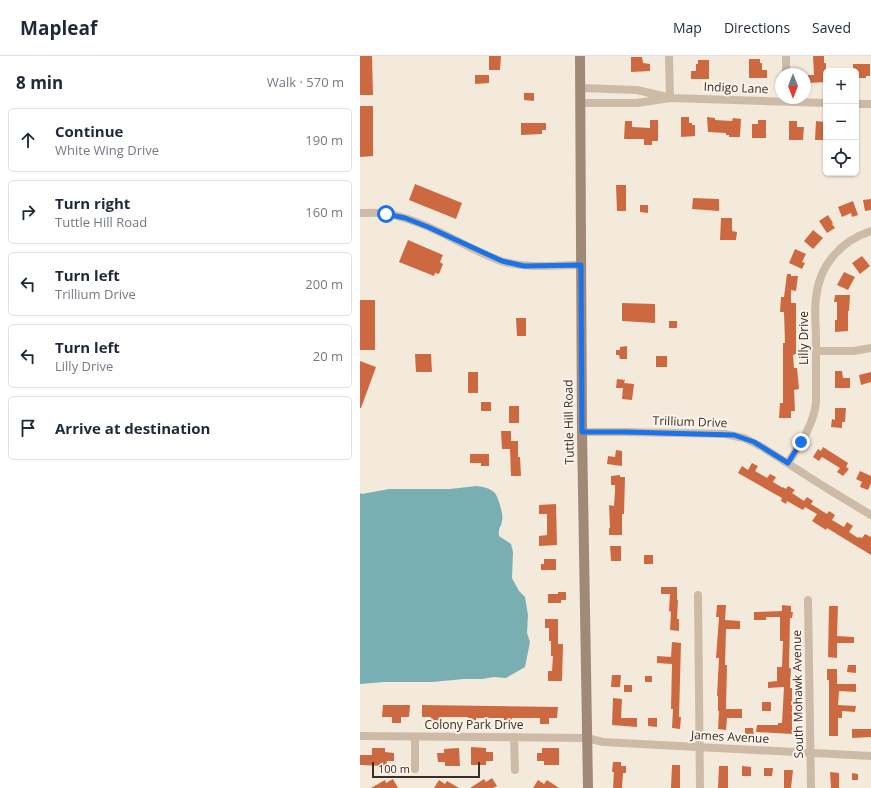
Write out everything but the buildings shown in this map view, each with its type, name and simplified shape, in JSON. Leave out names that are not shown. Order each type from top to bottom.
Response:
[{"type":"main road","name":"Tuttle Hill Road","points":[[580,56],[582,432],[588,788]]},
{"type":"street","points":[[669,56],[670,98]]},
{"type":"street","points":[[786,56],[786,68]]},
{"type":"street","name":"Indigo Lane","points":[[580,88],[637,90],[670,98]]},
{"type":"street","name":"Indigo Lane","points":[[581,103],[637,103],[670,98],[775,100]]},
{"type":"street","name":"Indigo Lane","points":[[811,102],[823,103]]},
{"type":"street","points":[[859,104],[871,104]]},
{"type":"street","points":[[360,213],[386,214],[405,218],[502,261],[524,266],[581,265]]},
{"type":"street","name":"Lilly Drive","points":[[788,463],[811,424],[815,411],[815,299],[819,278],[827,263],[839,249],[853,238],[871,231]]},
{"type":"street","points":[[816,351],[854,351],[871,348]]},
{"type":"street","name":"Trillium Drive","points":[[582,432],[734,435],[754,442],[871,515]]},
{"type":"street","points":[[698,595],[700,788]]},
{"type":"street","name":"South Mohawk Avenue","points":[[808,600],[812,788]]},
{"type":"street","name":"Colony Park Drive","points":[[360,736],[588,738]]},
{"type":"street","points":[[415,737],[415,769]]},
{"type":"street","points":[[514,737],[515,770]]},
{"type":"street","name":"James Avenue","points":[[588,738],[603,742],[871,756]]},
{"type":"water","points":[[477,486],[484,487],[495,493],[502,515],[499,536],[511,544],[513,552],[512,578],[519,591],[525,597],[528,615],[527,633],[530,642],[525,667],[506,678],[494,677],[432,682],[384,682],[360,684],[360,493],[362,494],[389,489],[450,489]]},
{"type":"route","points":[[386,214],[405,218],[428,227],[502,261],[524,266],[581,265],[582,432],[734,435],[754,442],[788,463],[801,442]]}]
